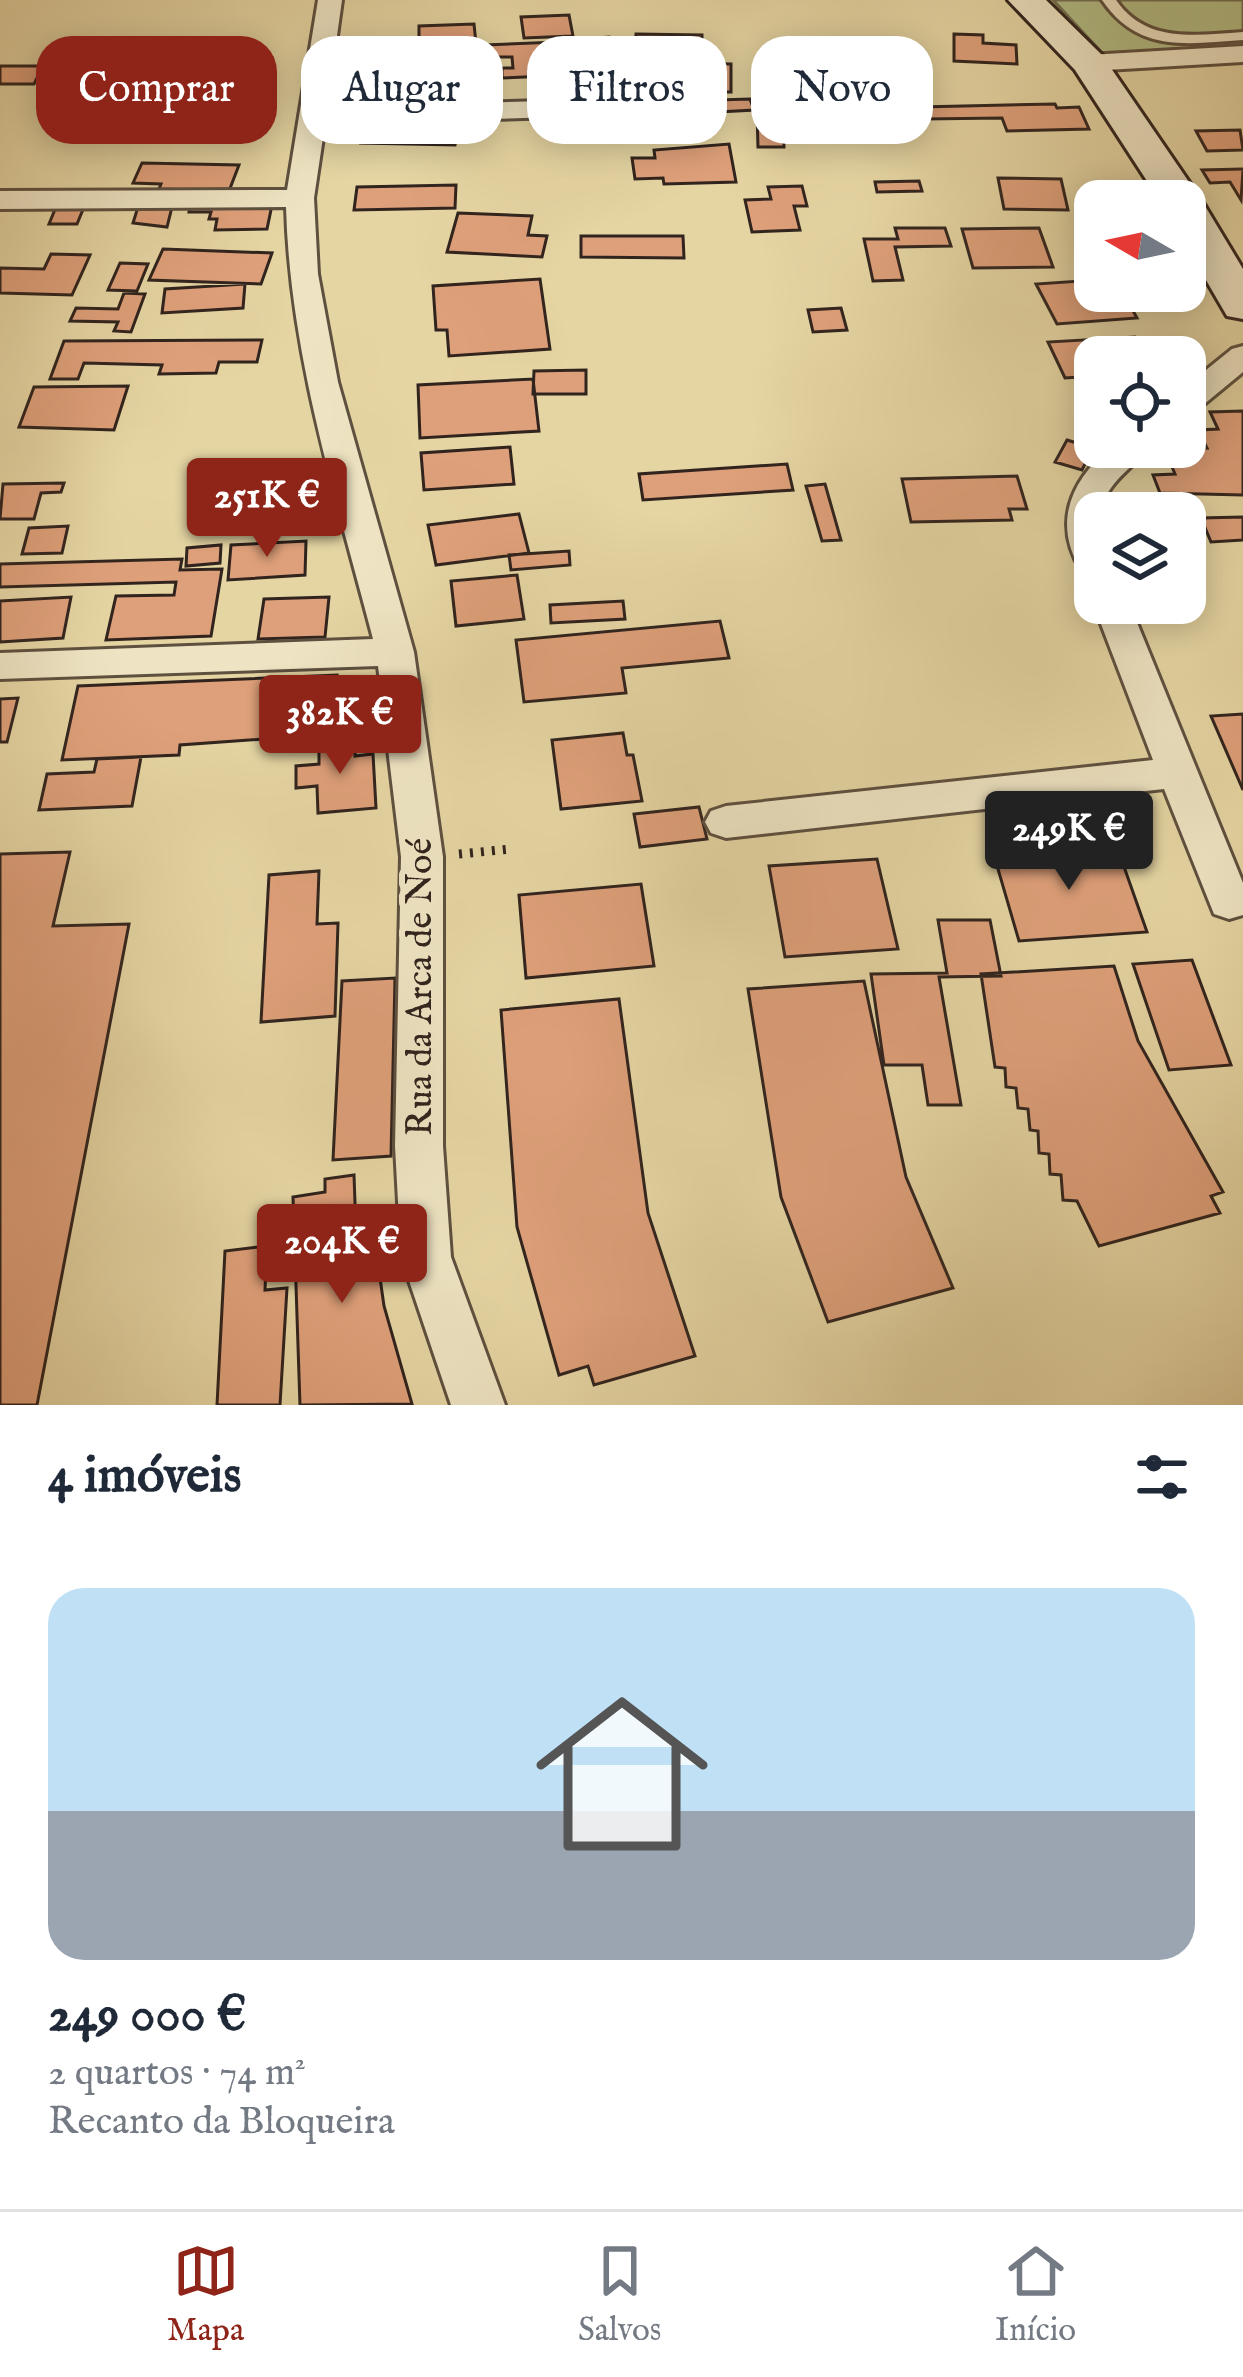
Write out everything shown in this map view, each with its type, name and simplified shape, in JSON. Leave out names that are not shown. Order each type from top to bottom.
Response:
[{"type":"street","name":"Rua da Arca de Noé","points":[[323,36],[330,0]]},
{"type":"street","points":[[1026,0],[1089,63],[1166,180]]},
{"type":"street","points":[[1089,63],[1243,54]]},
{"type":"street","name":"Rua da Arca de Noé","points":[[306,144],[300,198],[303,274],[322,382],[395,652],[422,857],[418,1146],[426,1258],[478,1405]]},
{"type":"street","points":[[0,200],[300,198]]},
{"type":"street","points":[[1206,244],[1243,306]]},
{"type":"street","points":[[1206,386],[1243,356]]},
{"type":"street","points":[[1088,492],[1093,478],[1106,468]]},
{"type":"street","points":[[1119,624],[1229,902]]},
{"type":"street","points":[[0,665],[395,652]]},
{"type":"street","points":[[726,822],[1178,772]]},
{"type":"lane","points":[[1109,0],[1119,20],[1144,34],[1187,39],[1243,36]]},
{"type":"green space","points":[[1053,0],[1243,0],[1243,49],[1105,56]]},
{"type":"building","points":[[569,15],[573,36],[524,38],[521,17]]},
{"type":"building","points":[[474,24],[475,36],[419,36],[419,26]]},
{"type":"building","points":[[636,34],[702,35],[702,36]]},
{"type":"building","points":[[954,34],[983,35],[983,43],[1016,45],[1017,64],[954,61]]},
{"type":"building","points":[[527,43],[527,77],[503,78],[503,68],[513,68],[512,57],[503,57],[503,44]]},
{"type":"building","points":[[727,64],[731,64],[731,92],[727,92]]},
{"type":"building","points":[[0,66],[36,66],[34,84],[0,84]]},
{"type":"building","points":[[750,99],[751,110],[727,112],[727,100]]},
{"type":"building","points":[[933,107],[1079,107],[1089,129],[1007,131],[1002,118],[933,119]]},
{"type":"building","points":[[1240,130],[1243,150],[1207,151],[1196,131]]},
{"type":"building","points":[[729,144],[736,182],[664,184],[663,178],[635,179],[632,158],[655,158],[654,150]]},
{"type":"building","points":[[142,163],[239,165],[229,191],[159,189],[161,184],[133,183]]},
{"type":"building","points":[[1243,169],[1241,200],[1230,182],[1210,183],[1202,170]]},
{"type":"building","points":[[998,178],[1061,179],[1068,210],[1004,209]]},
{"type":"building","points":[[919,181],[922,191],[877,192],[875,182]]},
{"type":"building","points":[[456,185],[455,208],[354,210],[357,187]]},
{"type":"building","points":[[802,186],[807,206],[794,206],[800,230],[752,232],[745,200],[771,199],[768,187]]},
{"type":"building","points":[[272,205],[267,229],[215,230],[217,219],[209,219],[211,212],[189,212],[190,206]]},
{"type":"building","points":[[56,207],[84,207],[77,224],[49,224]]},
{"type":"building","points":[[138,207],[172,207],[167,227],[133,223]]},
{"type":"building","points":[[458,213],[532,216],[528,235],[547,236],[542,257],[447,252]]},
{"type":"building","points":[[895,228],[945,228],[951,246],[895,247],[903,280],[873,281],[864,239],[898,239]]},
{"type":"building","points":[[1039,228],[1053,267],[973,268],[962,229]]},
{"type":"building","points":[[581,236],[683,236],[684,258],[581,257]]},
{"type":"building","points":[[163,249],[272,253],[261,284],[149,280]]},
{"type":"building","points":[[51,254],[90,255],[72,295],[0,293],[0,268],[44,269]]},
{"type":"building","points":[[120,263],[148,264],[137,291],[108,290]]},
{"type":"building","points":[[540,279],[550,349],[449,356],[447,330],[436,330],[433,286]]},
{"type":"building","points":[[1074,281],[1074,312],[1134,312],[1137,318],[1057,324],[1036,284]]},
{"type":"building","points":[[245,284],[243,308],[162,313],[165,289]]},
{"type":"building","points":[[124,293],[145,294],[131,332],[114,331],[118,322],[70,321],[76,308],[118,309]]},
{"type":"building","points":[[841,308],[847,330],[813,332],[808,310]]},
{"type":"building","points":[[262,340],[257,362],[219,362],[216,373],[159,374],[162,365],[84,363],[78,379],[50,379],[64,341]]},
{"type":"building","points":[[1074,341],[1074,377],[1065,378],[1048,342]]},
{"type":"building","points":[[586,370],[586,394],[533,394],[534,371]]},
{"type":"building","points":[[533,379],[539,431],[420,438],[418,385]]},
{"type":"building","points":[[128,386],[114,430],[19,427],[34,387]]},
{"type":"building","points":[[1243,411],[1243,495],[1160,492],[1153,475],[1175,474],[1172,468],[1206,468],[1206,430],[1218,429],[1210,412]]},
{"type":"building","points":[[1067,440],[1074,442],[1074,468],[1055,462]]},
{"type":"building","points":[[510,447],[514,484],[424,490],[421,453]]},
{"type":"building","points":[[787,464],[793,490],[643,500],[639,474]]},
{"type":"building","points":[[316,475],[308,527],[221,529],[226,502],[191,502],[197,477]]},
{"type":"building","points":[[1017,476],[1027,509],[1009,509],[1012,520],[911,522],[902,479]]},
{"type":"building","points":[[64,483],[61,492],[41,493],[34,519],[0,519],[3,484]]},
{"type":"building","points":[[825,484],[841,540],[822,541],[806,486]]},
{"type":"building","points":[[519,514],[529,553],[436,565],[428,525]]},
{"type":"building","points":[[1243,517],[1243,540],[1211,542],[1206,518]]},
{"type":"building","points":[[68,526],[62,553],[22,554],[29,528]]},
{"type":"building","points":[[306,541],[305,575],[228,580],[231,545]]},
{"type":"building","points":[[221,545],[220,563],[186,566],[187,548]]},
{"type":"building","points":[[569,551],[570,565],[511,570],[509,555]]},
{"type":"building","points":[[182,559],[180,570],[222,569],[211,636],[106,640],[116,596],[174,595],[176,582],[0,587],[0,564]]},
{"type":"building","points":[[517,575],[524,619],[456,626],[451,581]]},
{"type":"building","points":[[71,597],[63,638],[0,642],[0,601]]},
{"type":"building","points":[[329,597],[325,637],[258,639],[264,599]]},
{"type":"building","points":[[623,601],[625,619],[551,623],[550,605]]},
{"type":"building","points":[[720,621],[729,658],[622,668],[626,693],[524,702],[516,640]]},
{"type":"building","points":[[337,675],[335,697],[341,696],[348,715],[334,719],[332,734],[180,745],[179,755],[62,760],[78,686]]},
{"type":"building","points":[[18,698],[7,742],[0,742],[0,699]]},
{"type":"building","points":[[1243,714],[1243,790],[1211,716]]},
{"type":"building","points":[[623,733],[627,755],[633,755],[642,801],[561,809],[552,740]]},
{"type":"building","points":[[355,736],[355,756],[373,754],[376,808],[318,813],[317,786],[296,788],[296,766],[319,764],[319,739]]},
{"type":"building","points":[[141,757],[132,806],[39,810],[47,774],[94,772],[97,759]]},
{"type":"building","points":[[699,807],[707,839],[640,847],[634,814]]},
{"type":"building","points":[[1116,844],[1147,932],[1019,941],[993,852]]},
{"type":"building","points":[[70,852],[53,926],[129,924],[37,1405],[0,1405],[0,854]]},
{"type":"building","points":[[877,859],[898,949],[785,957],[769,866]]},
{"type":"building","points":[[319,871],[317,924],[338,923],[335,1016],[261,1022],[269,875]]},
{"type":"building","points":[[641,884],[654,966],[526,978],[519,895]]},
{"type":"building","points":[[938,920],[990,920],[1001,976],[939,977],[961,1105],[928,1105],[922,1065],[884,1065],[871,974],[947,973]]},
{"type":"building","points":[[1192,960],[1231,1065],[1169,1070],[1133,964]]},
{"type":"building","points":[[1114,966],[1138,1041],[1223,1192],[1211,1196],[1220,1213],[1099,1246],[1077,1201],[1063,1200],[1061,1175],[1050,1174],[1049,1154],[1039,1153],[1038,1131],[1030,1130],[1028,1109],[1018,1108],[1016,1088],[1006,1087],[1005,1068],[995,1067],[981,974]]},
{"type":"building","points":[[395,978],[391,1156],[333,1160],[342,981]]},
{"type":"building","points":[[864,981],[906,1177],[953,1288],[828,1322],[781,1197],[748,989]]},
{"type":"building","points":[[619,999],[648,1213],[695,1356],[594,1385],[588,1366],[559,1375],[517,1227],[501,1010]]},
{"type":"building","points":[[354,1175],[356,1231],[373,1229],[384,1306],[412,1404],[300,1405],[293,1197],[325,1192],[325,1179]]},
{"type":"building","points":[[267,1246],[265,1290],[287,1288],[280,1405],[217,1405],[225,1251]]}]
